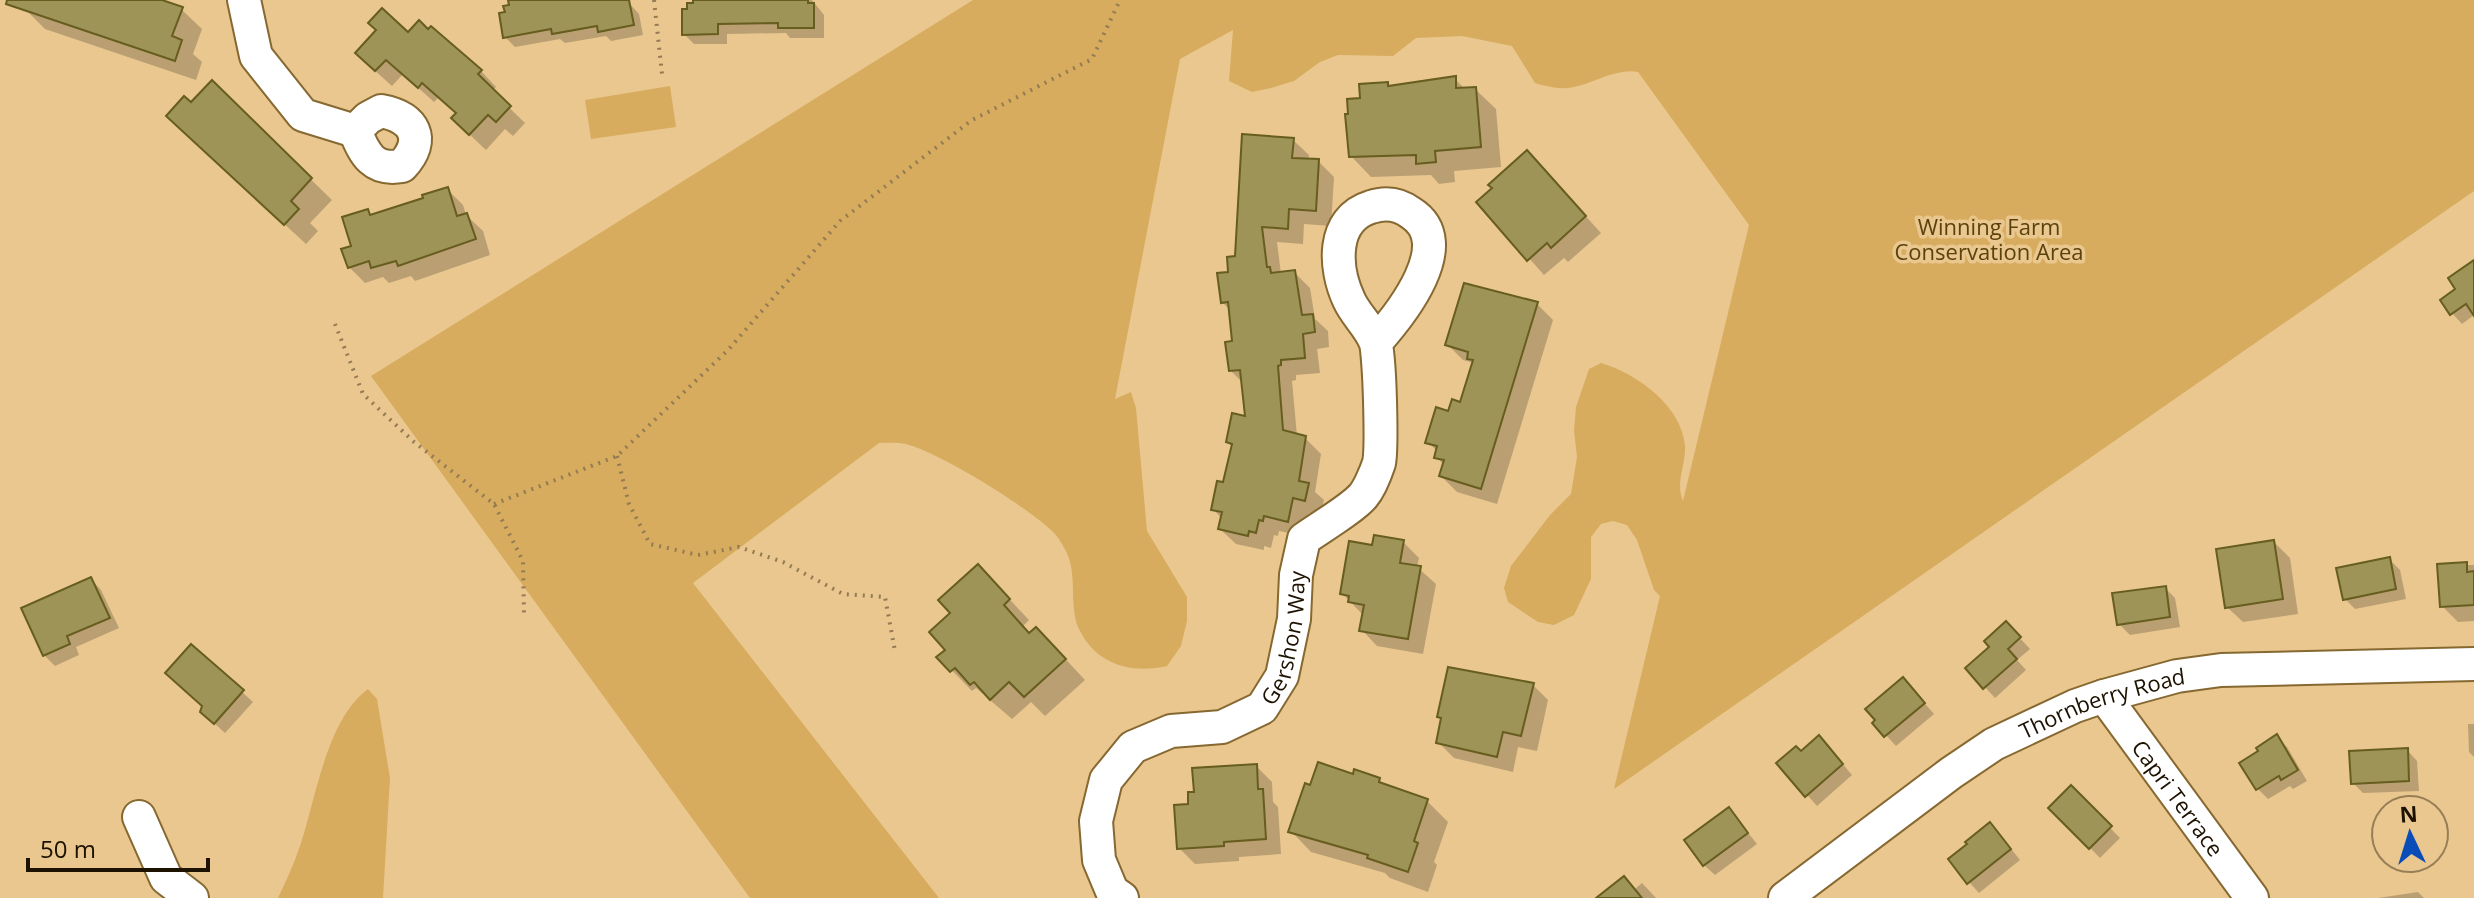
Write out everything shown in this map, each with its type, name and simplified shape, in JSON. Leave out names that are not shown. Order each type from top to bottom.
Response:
[{"type":"street","points":[[244,0],[256,56],[303,115],[355,131]]},
{"type":"street","name":"Gershon Way","points":[[1122,898],[1112,891],[1099,860],[1096,821],[1106,780],[1133,747],[1171,731],[1222,727],[1262,708],[1282,676],[1294,619],[1296,575],[1304,539],[1364,496],[1379,463],[1376,342]]},
{"type":"street","name":"Thornberry Road","points":[[1785,898],[1994,744],[2075,706],[2104,696],[2177,676],[2221,670],[2474,664]]},
{"type":"street","name":"Capri Terrace","points":[[2104,696],[2252,898]]},
{"type":"street","points":[[139,817],[166,878],[192,898]]},
{"type":"path","points":[[654,0],[662,74]]},
{"type":"path","points":[[494,504],[617,456],[728,350],[840,221],[972,120],[1092,59],[1120,0]]},
{"type":"path","points":[[335,324],[363,394],[414,442],[494,504],[523,561],[524,614]]},
{"type":"path","points":[[617,456],[629,504],[650,544],[698,555],[739,547],[783,562],[843,594],[885,597],[895,651]]},
{"type":"green space","name":"Winning Farm Conservation Area","points":[[973,0],[2474,0],[2474,191],[1614,789],[1660,596],[1654,590],[1637,540],[1627,525],[1613,521],[1601,524],[1591,537],[1591,579],[1574,615],[1554,625],[1538,622],[1508,602],[1504,588],[1511,566],[1550,515],[1571,494],[1577,457],[1574,431],[1576,407],[1589,369],[1601,363],[1642,383],[1676,418],[1685,446],[1680,480],[1683,501],[1749,225],[1638,72],[1612,74],[1568,88],[1551,87],[1535,83],[1512,46],[1462,36],[1416,38],[1393,56],[1338,55],[1320,62],[1294,81],[1252,92],[1229,81],[1233,30],[1180,59],[1115,399],[1131,392],[1136,408],[1147,531],[1187,597],[1187,621],[1181,646],[1167,666],[1141,669],[1105,659],[1086,641],[1079,629],[1074,612],[1071,565],[1052,531],[1004,495],[942,459],[906,444],[879,443],[693,583],[939,898],[750,898],[371,376]]},
{"type":"green space","points":[[670,86],[676,127],[591,139],[585,100]]},
{"type":"green space","points":[[368,689],[377,699],[390,778],[383,898],[278,898],[300,846],[332,740],[354,703]]},
{"type":"building","points":[[7,0],[162,0],[183,7],[172,36],[182,40],[175,61],[6,4]]},
{"type":"building","points":[[508,0],[629,0],[634,25],[598,32],[597,26],[552,34],[551,29],[503,38],[499,13],[505,12],[503,6],[509,5]]},
{"type":"building","points":[[693,0],[808,0],[808,3],[814,3],[814,28],[778,28],[778,23],[718,24],[718,34],[682,35],[682,9],[687,9],[687,3],[693,3]]},
{"type":"building","points":[[382,8],[408,32],[419,20],[428,29],[431,26],[482,70],[478,74],[511,106],[496,122],[488,115],[469,135],[451,118],[456,113],[422,83],[418,88],[386,60],[375,71],[355,53],[376,30],[368,23]]},
{"type":"building","points":[[1456,76],[1456,88],[1476,87],[1481,147],[1435,151],[1436,162],[1416,164],[1416,155],[1349,157],[1345,114],[1348,114],[1347,99],[1360,98],[1359,84],[1388,82],[1388,86]]},
{"type":"building","points":[[212,80],[312,178],[291,201],[299,209],[284,225],[166,116],[184,96],[191,102]]},
{"type":"building","points":[[1242,134],[1294,138],[1292,158],[1319,159],[1316,211],[1289,209],[1288,229],[1262,227],[1267,267],[1270,267],[1271,273],[1295,270],[1302,315],[1313,314],[1315,332],[1303,334],[1305,358],[1281,360],[1278,366],[1283,430],[1306,436],[1299,481],[1309,483],[1305,501],[1293,498],[1288,522],[1264,516],[1263,521],[1259,520],[1256,533],[1249,531],[1248,536],[1218,529],[1222,512],[1211,510],[1217,481],[1223,482],[1232,444],[1226,442],[1232,413],[1245,416],[1240,370],[1229,371],[1225,342],[1232,341],[1228,302],[1221,303],[1217,273],[1228,272],[1227,257],[1235,256]]},
{"type":"building","points":[[1527,150],[1586,216],[1551,248],[1547,243],[1527,261],[1476,202],[1492,188],[1488,185]]},
{"type":"building","points":[[448,187],[457,216],[467,213],[476,239],[398,266],[396,261],[371,268],[369,261],[348,268],[341,249],[351,246],[342,217],[368,209],[370,215]]},
{"type":"building","points":[[2474,260],[2474,316],[2466,304],[2450,315],[2440,300],[2455,289],[2448,278]]},
{"type":"building","points":[[1464,283],[1538,302],[1481,489],[1439,476],[1444,460],[1434,458],[1437,446],[1425,443],[1436,407],[1448,411],[1452,399],[1460,402],[1473,360],[1467,359],[1468,352],[1445,345]]},
{"type":"building","points":[[1374,535],[1404,540],[1400,563],[1421,566],[1408,639],[1359,631],[1364,605],[1348,602],[1349,596],[1340,594],[1349,541],[1372,545]]},
{"type":"building","points":[[2274,540],[2283,599],[2225,608],[2216,549]]},
{"type":"building","points":[[2390,557],[2396,589],[2343,600],[2336,568]]},
{"type":"building","points":[[2467,562],[2467,572],[2474,571],[2474,605],[2440,607],[2437,564]]},
{"type":"building","points":[[978,564],[1010,599],[1004,605],[1029,633],[1036,627],[1066,659],[1024,697],[1009,682],[990,700],[974,682],[970,685],[955,668],[950,672],[936,657],[945,650],[929,632],[950,613],[938,600]]},
{"type":"building","points":[[91,577],[110,618],[67,636],[70,644],[43,656],[21,608]]},
{"type":"building","points":[[2166,586],[2170,617],[2117,625],[2112,593]]},
{"type":"building","points":[[2006,621],[2021,637],[2008,649],[2017,659],[1983,689],[1965,668],[1989,647],[1984,641]]},
{"type":"building","points":[[191,644],[244,690],[214,724],[200,712],[202,706],[165,673]]},
{"type":"building","points":[[1448,667],[1534,683],[1521,736],[1503,732],[1497,757],[1436,743],[1441,718],[1437,717]]},
{"type":"building","points":[[1903,677],[1925,703],[1884,737],[1865,709]]},
{"type":"building","points":[[2277,734],[2298,770],[2281,780],[2279,776],[2256,790],[2239,763]]},
{"type":"building","points":[[1819,735],[1843,764],[1805,797],[1776,763],[1796,746],[1801,751]]},
{"type":"building","points":[[2408,748],[2409,781],[2351,784],[2349,751]]},
{"type":"building","points":[[1318,762],[1353,774],[1354,769],[1380,778],[1379,782],[1428,799],[1414,841],[1418,843],[1408,872],[1367,858],[1368,855],[1288,832],[1305,783],[1310,785]]},
{"type":"building","points":[[1257,764],[1258,789],[1263,789],[1266,839],[1177,849],[1174,805],[1188,804],[1188,792],[1194,792],[1192,768]]},
{"type":"building","points":[[2071,785],[2112,826],[2089,849],[2048,808]]},
{"type":"building","points":[[1729,807],[1748,833],[1703,866],[1684,840]]},
{"type":"building","points":[[1990,822],[2011,849],[1967,884],[1948,859]]},
{"type":"building","points":[[1624,876],[1642,898],[1596,898]]}]
